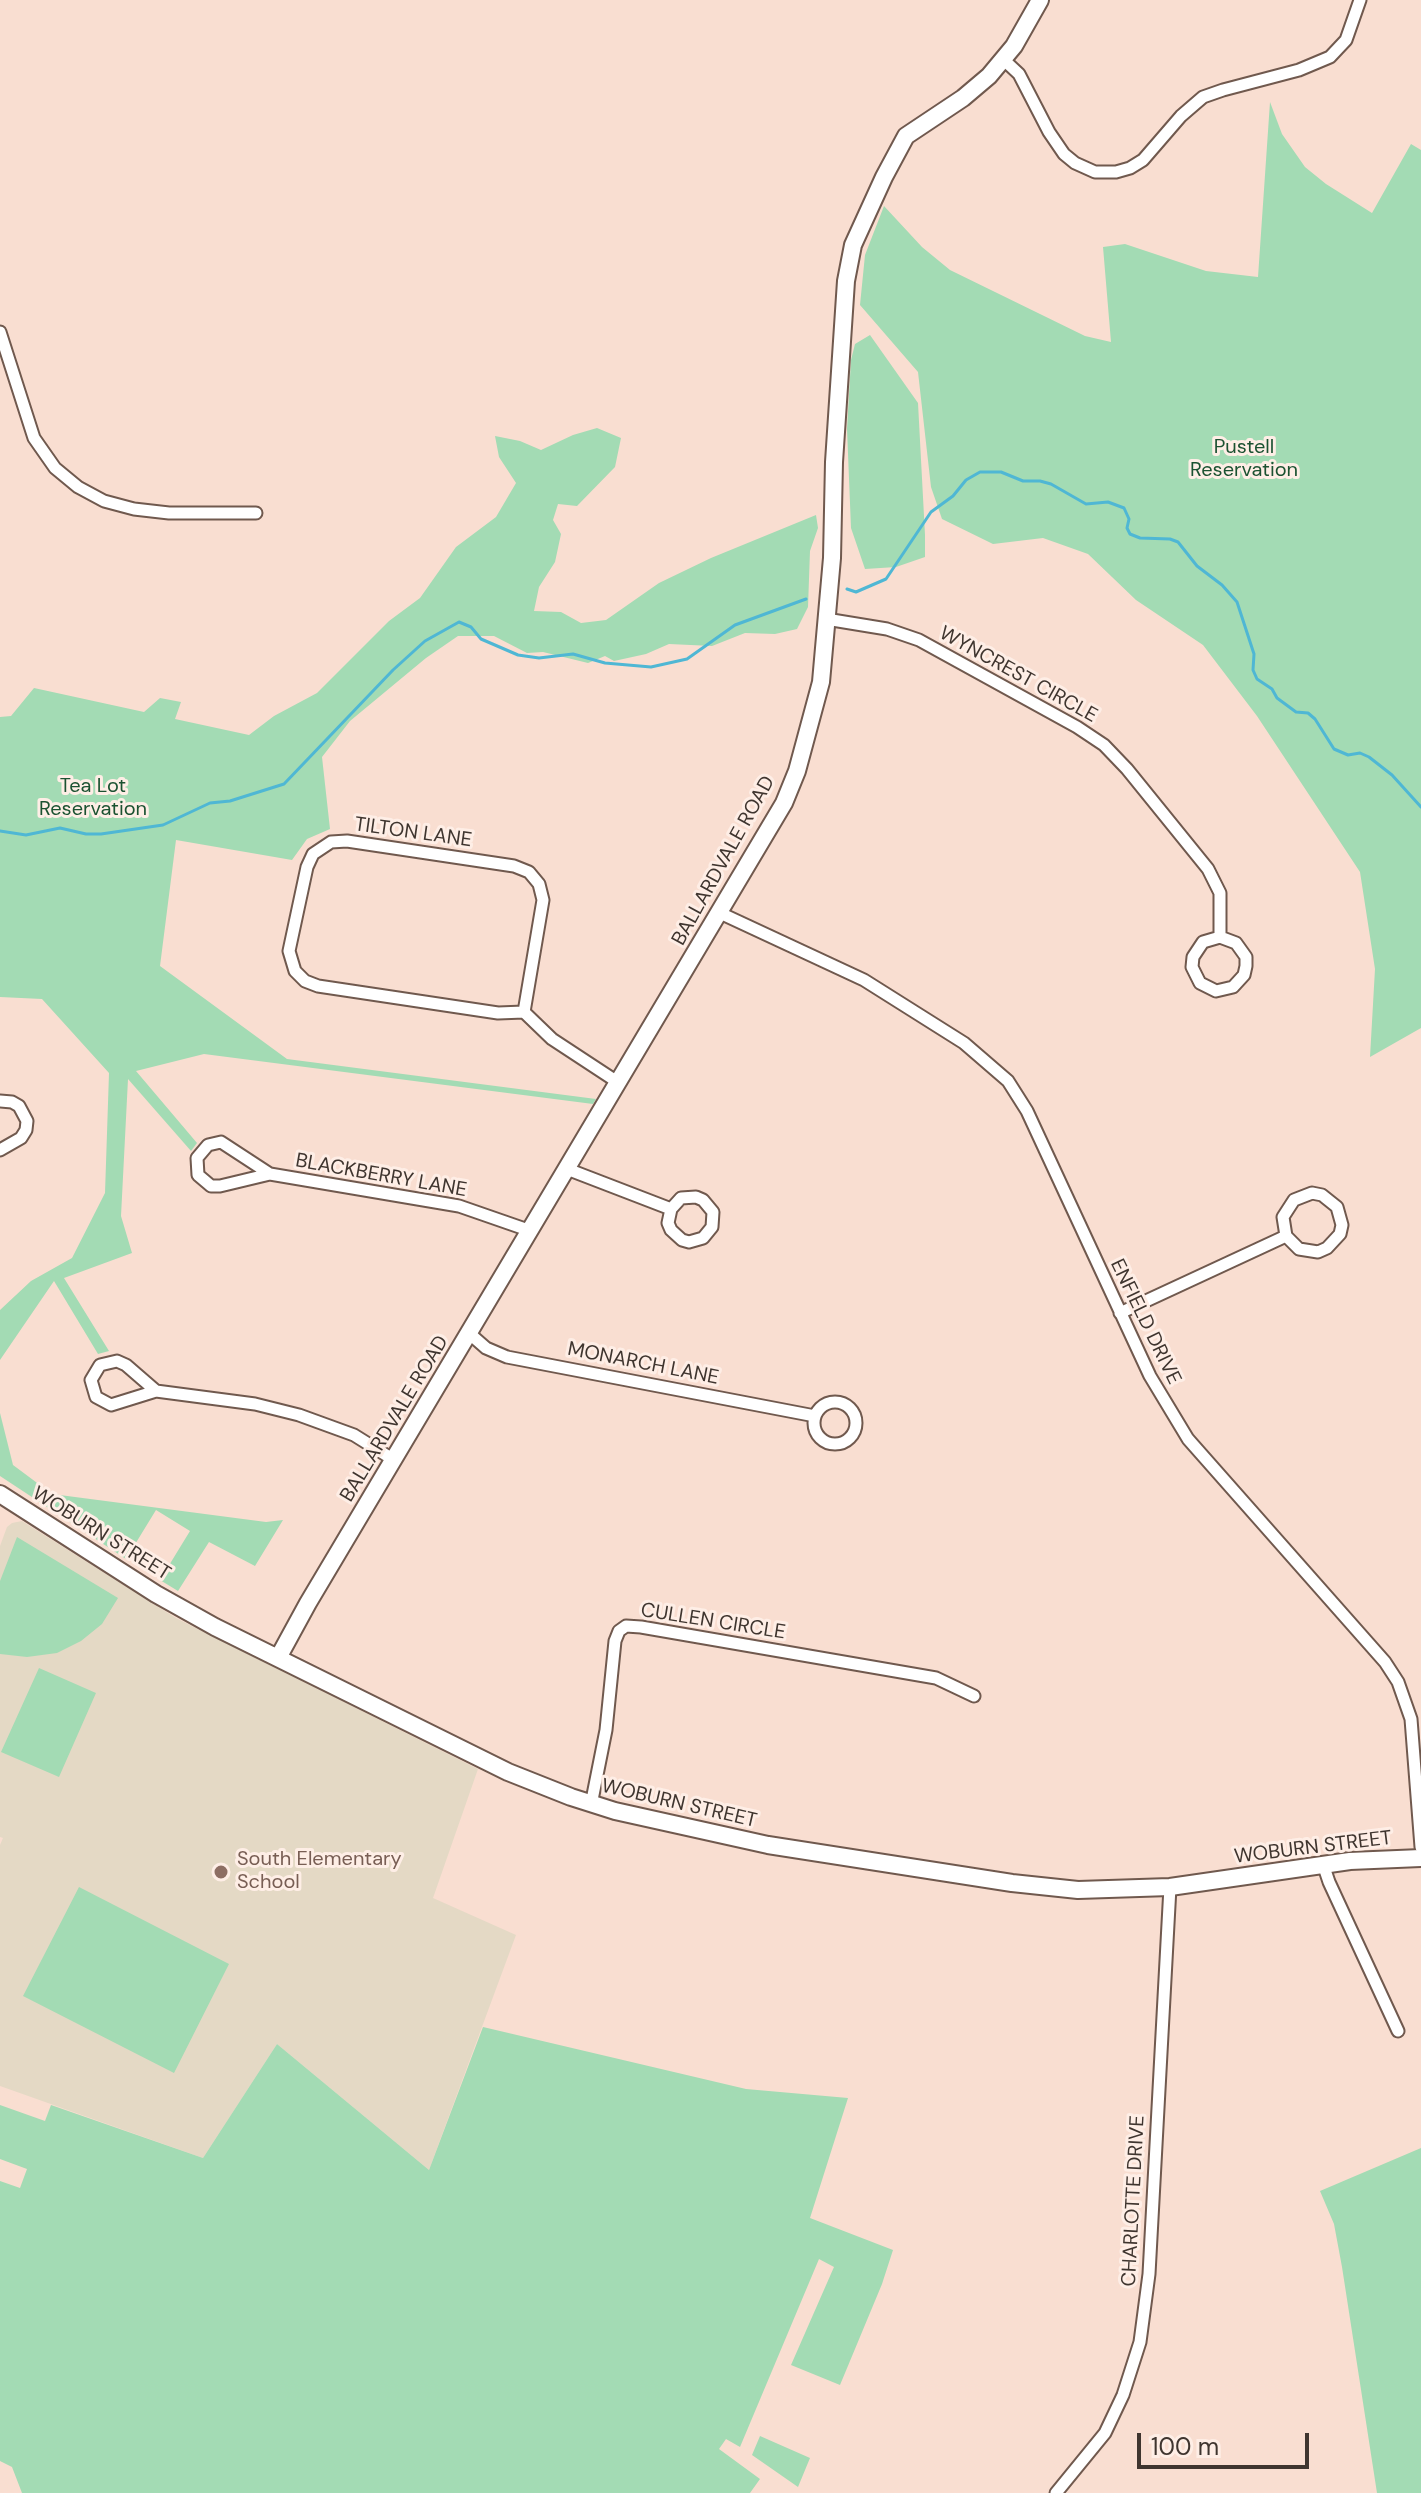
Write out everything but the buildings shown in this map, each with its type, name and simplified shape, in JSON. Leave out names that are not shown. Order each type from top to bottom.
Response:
[{"type":"street","name":"BALLARDVALE ROAD","points":[[278,1658],[771,828],[797,771],[821,682],[832,558],[834,462],[846,281],[853,245],[906,136],[983,83],[1004,60],[1040,0]]},
{"type":"street","points":[[1004,60],[1019,74],[1053,141],[1064,154],[1095,172],[1116,172],[1143,160],[1181,116],[1203,97],[1299,70],[1330,57],[1346,40],[1360,0]]},
{"type":"street","points":[[0,332],[34,438],[50,462],[78,487],[104,501],[134,509],[169,513],[256,513]]},
{"type":"street","name":"WYNCREST CIRCLE","points":[[826,619],[887,629],[919,640],[1097,740],[1127,769],[1208,869],[1220,893],[1220,937]]},
{"type":"street","name":"TILTON LANE","points":[[347,841],[514,866],[529,872],[539,884],[543,900],[524,1012],[498,1013],[318,986],[305,981],[295,971],[289,951],[307,867],[313,854],[331,842],[347,841]]},
{"type":"street","name":"ENFIELD DRIVE","points":[[720,913],[816,955],[864,980],[964,1043],[999,1071],[1015,1091],[1165,1404],[1194,1446],[1385,1662],[1398,1682],[1411,1719],[1421,1847]]},
{"type":"street","points":[[1220,937],[1242,949],[1246,966],[1244,975],[1233,987],[1216,991],[1200,983],[1192,967],[1193,957],[1203,942],[1220,937]]},
{"type":"street","points":[[524,1012],[552,1039],[619,1083]]},
{"type":"street","points":[[0,1101],[19,1106],[25,1113],[27,1125],[21,1138],[0,1150]]},
{"type":"street","name":"BLACKBERRY LANE","points":[[270,1174],[221,1142],[208,1145],[197,1158],[198,1175],[211,1186],[270,1174],[459,1206],[531,1231]]},
{"type":"street","points":[[567,1169],[671,1209]]},
{"type":"street","points":[[1312,1193],[1322,1195],[1337,1207],[1341,1215],[1340,1234],[1327,1248],[1318,1252],[1299,1249],[1286,1236],[1283,1217],[1294,1200],[1312,1193]]},
{"type":"street","points":[[689,1196],[703,1200],[713,1212],[712,1227],[696,1241],[682,1240],[668,1223],[671,1209],[681,1198],[689,1196]]},
{"type":"street","points":[[1120,1313],[1286,1236]]},
{"type":"street","name":"MONARCH LANE","points":[[470,1334],[486,1348],[507,1357],[815,1416]]},
{"type":"street","points":[[156,1391],[117,1361],[100,1365],[91,1380],[96,1397],[111,1405],[156,1391],[255,1404],[299,1415],[354,1435],[394,1460]]},
{"type":"street","name":"WOBURN STREET","points":[[1,1499],[156,1594],[278,1658],[508,1772],[591,1805],[763,1844],[1012,1883],[1092,1891],[1170,1887],[1323,1864],[1421,1858]]},
{"type":"street","name":"CULLEN CIRCLE","points":[[591,1805],[606,1730],[613,1650],[617,1634],[626,1626],[936,1678],[974,1696]]},
{"type":"street","points":[[1323,1864],[1398,2031]]},
{"type":"street","name":"CHARLOTTE DRIVE","points":[[1056,2493],[1105,2433],[1123,2395],[1140,2342],[1149,2274],[1170,1887]]},
{"type":"shaded area","name":"South Elementary School","points":[[22,1521],[176,1618],[478,1769],[433,1898],[516,1935],[429,2170],[277,2044],[203,2158],[0,2086],[0,1845],[3,1838],[0,1837],[0,1546],[7,1527]]},
{"type":"green space","name":"Pustell Reservation","points":[[1270,102],[1282,134],[1305,167],[1372,213],[1411,144],[1421,150],[1421,1028],[1370,1057],[1375,969],[1360,872],[1257,716],[1203,645],[1136,600],[1088,554],[1043,538],[993,544],[942,519],[931,487],[918,372],[860,305],[865,255],[884,206],[922,247],[950,270],[1085,336],[1111,342],[1103,247],[1125,244],[1206,271],[1258,277]]},
{"type":"green space","points":[[870,335],[918,403],[925,557],[896,567],[865,569],[851,528],[847,429],[851,360],[855,344]]},
{"type":"green space","name":"Tea Lot Reservation","points":[[597,428],[621,438],[615,467],[577,506],[558,504],[553,520],[561,534],[555,562],[539,587],[534,611],[561,612],[581,623],[606,620],[659,583],[816,515],[818,528],[810,551],[808,607],[797,629],[775,634],[745,633],[712,646],[669,644],[646,654],[614,661],[605,656],[588,663],[543,652],[527,653],[494,636],[458,636],[426,658],[350,721],[322,757],[330,829],[307,839],[292,860],[176,840],[160,966],[287,1059],[596,1099],[593,1104],[204,1054],[136,1071],[197,1143],[191,1151],[128,1079],[121,1216],[132,1253],[64,1278],[109,1351],[98,1354],[54,1281],[0,1360],[0,1310],[31,1281],[72,1258],[105,1193],[109,1073],[42,999],[0,997],[0,717],[11,716],[34,688],[144,712],[160,698],[181,702],[175,719],[249,735],[274,716],[317,693],[389,621],[420,598],[456,547],[496,517],[516,483],[499,457],[495,436],[520,441],[541,450]]},
{"type":"green space","points":[[0,1413],[13,1465],[52,1494],[266,1522],[283,1520],[255,1566],[209,1542],[178,1591],[160,1580],[190,1531],[156,1510],[126,1559],[0,1476]]},
{"type":"green space","points":[[17,1537],[118,1598],[102,1624],[81,1641],[57,1653],[27,1657],[0,1654],[0,1581]]},
{"type":"green space","points":[[39,1668],[96,1693],[59,1777],[1,1752]]},
{"type":"green space","points":[[79,1887],[229,1964],[174,2073],[23,1996]]},
{"type":"green space","points":[[483,2027],[746,2089],[848,2098],[810,2218],[893,2250],[840,2385],[791,2365],[834,2267],[819,2259],[740,2447],[726,2439],[719,2449],[760,2479],[750,2493],[22,2493],[12,2467],[0,2461],[0,2181],[20,2188],[27,2169],[0,2159],[0,2105],[45,2121],[51,2105],[203,2158],[277,2044],[429,2170]]},
{"type":"green space","points":[[1421,2148],[1421,2493],[1377,2493],[1334,2224],[1320,2191]]},
{"type":"green space","points":[[760,2436],[810,2458],[798,2487],[752,2455]]},
{"type":"waterway","points":[[847,589],[856,592],[886,579],[931,512],[953,496],[966,480],[980,472],[1001,472],[1023,481],[1040,481],[1086,504],[1108,502],[1124,508],[1130,534],[1178,542],[1197,566],[1222,585],[1237,602],[1254,654],[1253,670],[1257,679],[1296,712],[1308,713],[1315,719],[1334,749],[1348,755],[1360,753],[1369,757],[1392,775],[1421,807]]},
{"type":"waterway","points":[[0,831],[26,835],[60,828],[101,834],[163,825],[210,803],[230,801],[284,784],[393,670],[425,641],[459,622],[471,627],[481,639],[518,655],[539,658],[573,654],[605,663],[651,667],[687,659],[735,625],[806,599]]},
{"type":"place","name":"South Elementary School","points":[[221,1872]]}]
